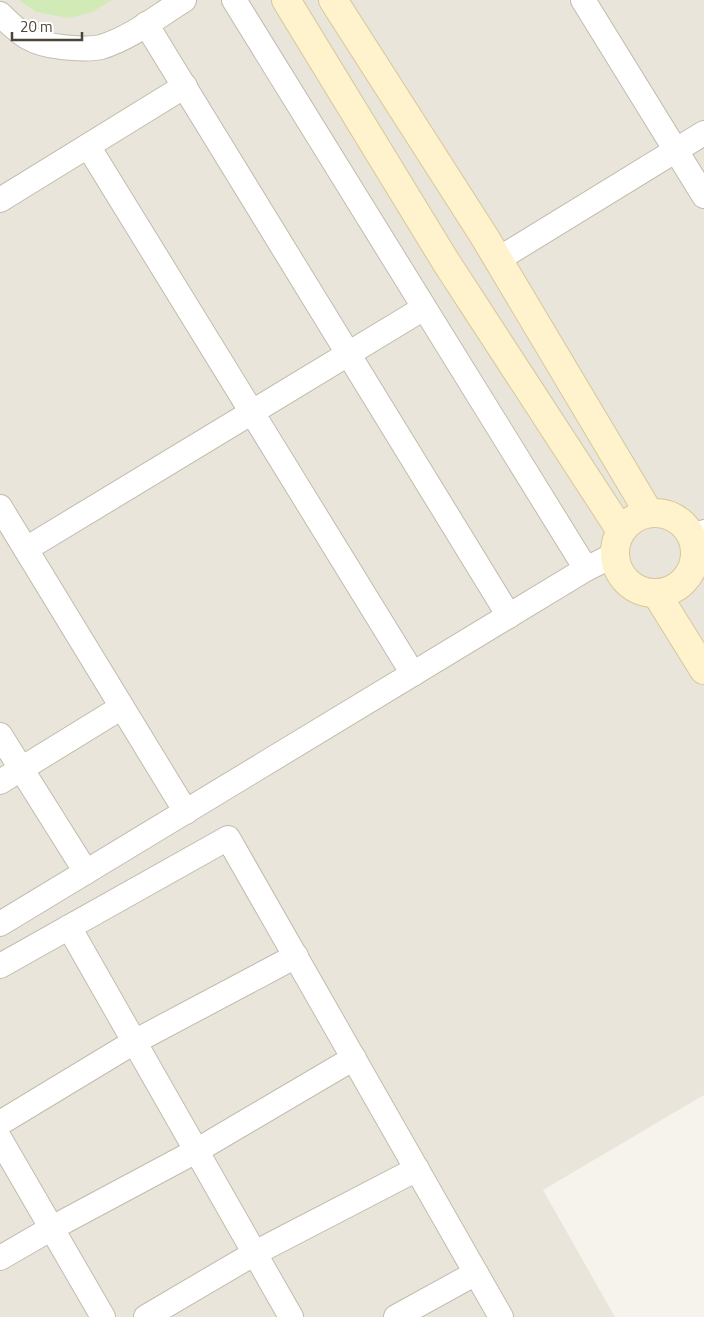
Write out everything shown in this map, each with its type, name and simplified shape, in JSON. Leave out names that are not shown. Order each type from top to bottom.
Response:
[{"type":"main road","points":[[286,0],[618,543]]},
{"type":"main road","points":[[333,0],[497,260],[649,513]]},
{"type":"main road","points":[[649,513],[663,513],[675,517],[699,535],[696,551],[699,572],[689,576],[680,585],[668,591],[656,593],[643,592],[632,586],[623,578],[617,567],[618,543],[628,522],[638,516],[649,513]]},
{"type":"main road","points":[[656,593],[704,670]]},
{"type":"street","points":[[0,14],[16,31],[30,40],[48,45],[78,48],[99,47],[127,36],[184,0]]},
{"type":"street","points":[[234,0],[586,569]]},
{"type":"street","points":[[583,0],[704,196]]},
{"type":"street","points":[[146,24],[510,616]]},
{"type":"street","points":[[0,200],[184,86]]},
{"type":"street","points":[[497,260],[704,133]]},
{"type":"street","points":[[88,146],[413,674]]},
{"type":"street","points":[[26,549],[424,308]]},
{"type":"street","points":[[0,507],[186,812]]},
{"type":"street","points":[[0,924],[510,616],[586,569],[618,543]]},
{"type":"street","points":[[0,782],[122,707]]},
{"type":"street","points":[[0,735],[86,872]]},
{"type":"street","points":[[0,966],[228,838],[501,1317]]},
{"type":"street","points":[[69,927],[291,1317]]},
{"type":"street","points":[[0,1123],[134,1042],[296,956]]},
{"type":"street","points":[[0,1258],[196,1151],[354,1058]]},
{"type":"street","points":[[0,1140],[103,1317]]},
{"type":"street","points":[[146,1317],[255,1253],[417,1168]]},
{"type":"street","points":[[396,1317],[476,1273]]},
{"type":"shaded area","points":[[0,0],[704,0],[704,1095],[543,1190],[615,1317],[0,1317]]},
{"type":"green space","points":[[19,0],[112,0],[92,12],[69,18],[36,12]]}]
